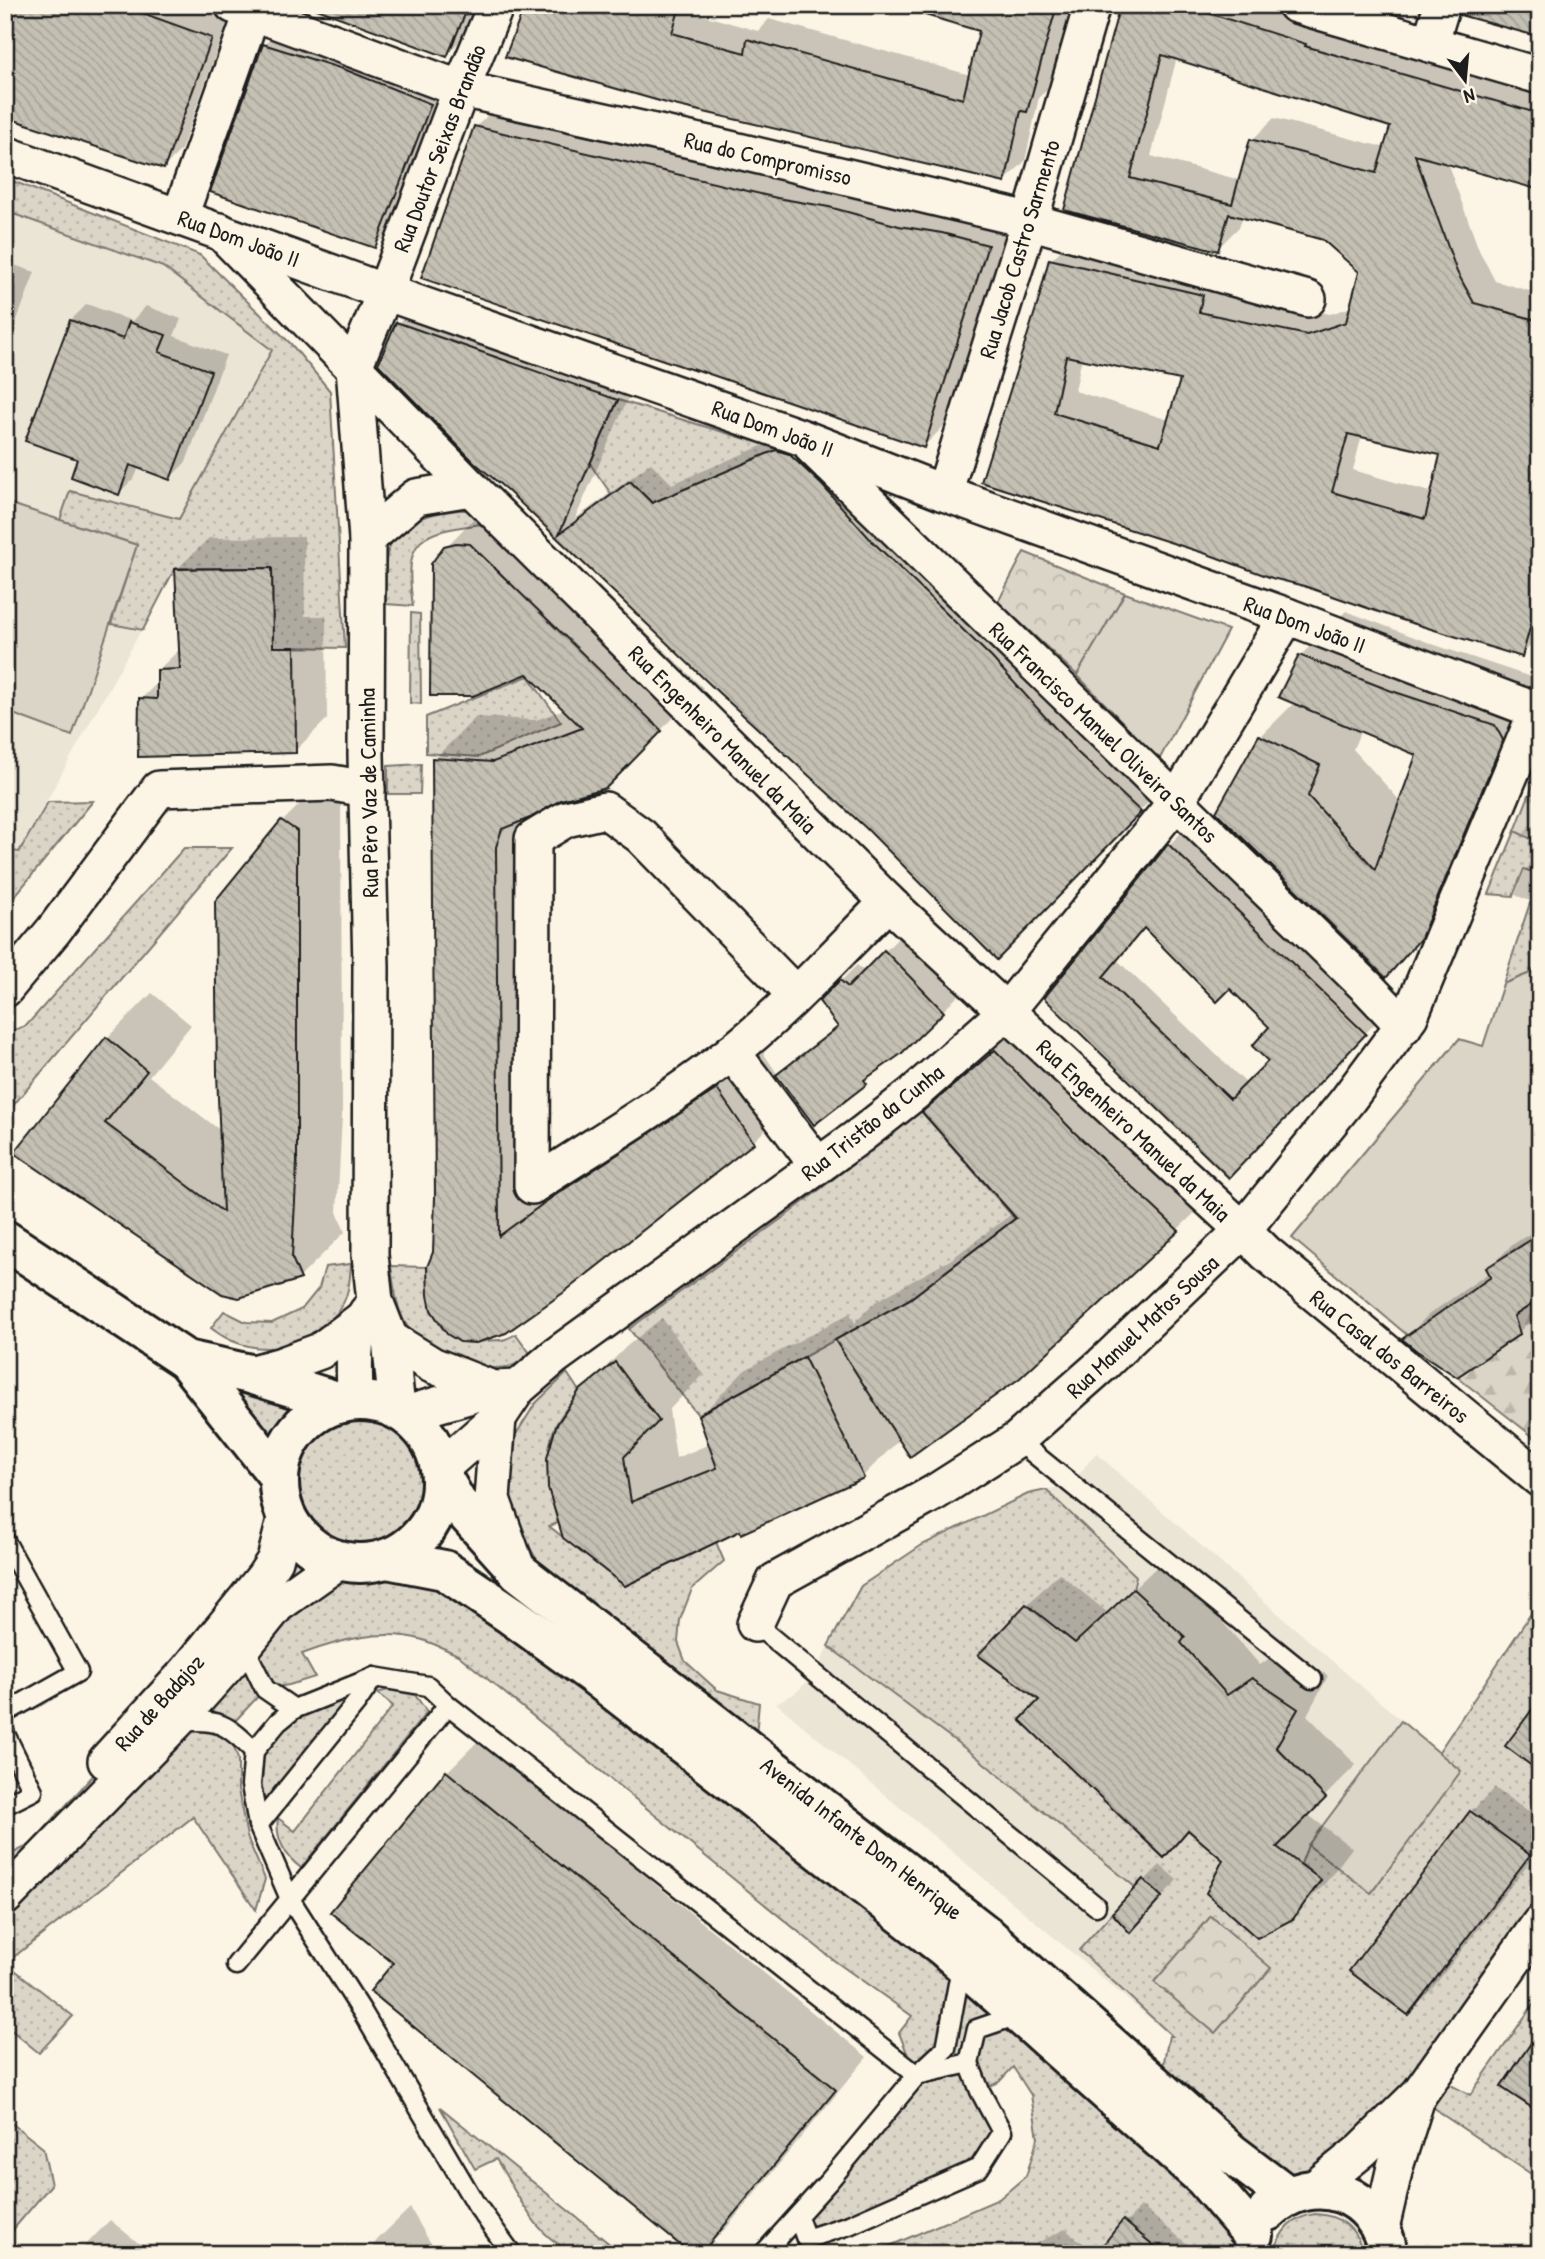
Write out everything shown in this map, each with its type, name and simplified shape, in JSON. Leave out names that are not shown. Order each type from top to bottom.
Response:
[{"type":"main road","points":[[5,1240],[186,1360],[279,1476]]},
{"type":"main road","points":[[186,1360],[250,1374],[349,1402]]},
{"type":"main road","points":[[349,1402],[373,1402],[401,1412],[421,1428],[431,1441],[441,1472],[440,1499],[425,1531],[402,1552],[387,1559],[356,1563],[340,1561],[311,1547],[299,1536],[286,1516],[279,1493],[281,1460],[296,1432],[307,1420],[324,1409],[349,1402]]},
{"type":"main road","name":"Avenida Infante Dom Henrique","points":[[441,1472],[457,1503],[519,1572],[985,1934],[1231,2153],[1301,2193]]},
{"type":"main road","name":"Avenida Infante Dom Henrique","points":[[387,1559],[444,1570],[511,1615],[633,1706],[962,1962],[1204,2178],[1251,2245]]},
{"type":"main road","points":[[1251,2245],[1266,2213],[1301,2193],[1328,2190],[1353,2198],[1364,2206],[1386,2247]]},
{"type":"street","name":"Rua Doutor Seixas Brandão","points":[[385,292],[461,89],[496,5]]},
{"type":"street","name":"Rua Jacob Castro Sarmento","points":[[944,493],[1093,5]]},
{"type":"street","points":[[1296,5],[1540,76]]},
{"type":"street","points":[[1430,44],[1442,5]]},
{"type":"street","name":"Rua do Compromisso","points":[[247,7],[461,89],[713,145],[1029,221],[1308,299]]},
{"type":"street","points":[[180,216],[247,7]]},
{"type":"street","name":"Rua Dom João II","points":[[5,154],[385,292],[803,438],[944,493],[1539,707]]},
{"type":"street","name":"Rua Engenheiro Manuel da Maia","points":[[220,231],[471,488],[888,902],[1243,1230]]},
{"type":"street","name":"Rua Pêro Vaz de Caminha","points":[[368,1310],[371,967],[367,789],[367,539],[354,367],[385,292]]},
{"type":"street","name":"Rua Francisco Manuel Oliveira Santos","points":[[803,438],[1367,987],[1404,1027]]},
{"type":"street","points":[[367,539],[416,497],[471,488]]},
{"type":"street","name":"Rua Tristão da Cunha","points":[[441,1472],[503,1398],[554,1357],[913,1094],[1006,1012],[1176,802],[1287,616]]},
{"type":"street","name":"Rua Manuel Matos Sousa","points":[[755,1624],[775,1581],[934,1493],[1017,1440],[1102,1365],[1243,1230],[1348,1101],[1404,1027],[1539,707]]},
{"type":"street","points":[[5,989],[54,930],[159,789],[332,783],[367,789]]},
{"type":"street","points":[[796,995],[642,836],[605,810],[566,819],[533,839],[532,1186],[647,1113],[732,1052],[796,995],[888,902]]},
{"type":"street","points":[[732,1052],[818,1166]]},
{"type":"street","name":"Rua Casal dos Barreiros","points":[[1243,1230],[1266,1253],[1540,1479]]},
{"type":"street","points":[[368,1310],[390,1339],[432,1365],[503,1398]]},
{"type":"street","points":[[250,1374],[282,1366],[320,1351],[368,1310]]},
{"type":"street","points":[[349,1402],[354,1362],[368,1310]]},
{"type":"street","points":[[390,1339],[401,1412],[503,1398]]},
{"type":"street","points":[[503,1398],[492,1499],[519,1572]]},
{"type":"street","name":"Rua de Badajoz","points":[[5,1871],[187,1672],[264,1577],[275,1560],[286,1516]]},
{"type":"street","points":[[5,1897],[176,1722],[285,1598],[340,1561]]},
{"type":"street","points":[[1301,2193],[1362,2150],[1419,2094],[1540,1923]]},
{"type":"street","points":[[1386,2247],[1395,2167],[1419,2094]]},
{"type":"lane","points":[[1017,1440],[1312,1679]]},
{"type":"lane","points":[[5,1541],[78,1672],[5,1713]]},
{"type":"lane","points":[[755,1624],[1096,1906]]},
{"type":"lane","points":[[244,1646],[265,1689],[294,1709]]},
{"type":"lane","points":[[512,2254],[475,2203],[363,2012],[290,1899],[258,1825],[251,1785],[254,1751],[278,1722],[294,1709],[374,1677],[428,1686],[448,1705],[917,2075]]},
{"type":"lane","points":[[258,1825],[374,1677]]},
{"type":"lane","points":[[236,1965],[448,1705]]},
{"type":"lane","points":[[176,1722],[203,1720],[231,1728],[254,1751]]},
{"type":"lane","points":[[5,1734],[33,1791],[5,1805]]},
{"type":"lane","points":[[763,2254],[798,2217],[917,2075],[946,2048],[962,1962]]},
{"type":"lane","points":[[798,2217],[806,2239],[849,2225],[979,2168],[1002,2132],[980,2091],[969,2063],[977,2029],[1021,2014]]},
{"type":"lane","points":[[917,2075],[969,2063]]},
{"type":"shaded area","points":[[5,178],[200,255],[291,344],[175,569],[5,876]]},
{"type":"shaded area","points":[[1096,1453],[1461,1771],[1230,2086],[776,1703],[794,1694],[816,1674],[861,1586],[922,1545],[1028,1494],[1071,1484]]},
{"type":"green space","points":[[5,178],[200,255],[291,344],[330,391],[345,648],[273,647],[272,568],[175,568],[143,630],[111,624],[137,545],[60,520],[70,491],[179,519],[272,350],[163,267],[5,211]]},
{"type":"green space","points":[[618,400],[779,449],[652,503],[630,481],[612,495],[590,464]]},
{"type":"green space","points":[[5,502],[137,545],[72,736],[5,711]]},
{"type":"green space","points":[[469,510],[483,524],[444,530],[420,542],[411,565],[413,606],[386,604],[387,555],[397,534],[405,526],[425,516]]},
{"type":"green space","points":[[1024,552],[1125,593],[1077,675],[998,602]]},
{"type":"green space","points":[[1125,593],[1228,630],[1159,760],[1077,675]]},
{"type":"green space","points":[[411,613],[420,614],[421,704],[410,703]]},
{"type":"green space","points":[[528,676],[561,722],[479,757],[426,753],[426,717]]},
{"type":"green space","points":[[421,764],[420,794],[388,794],[388,766]]},
{"type":"green space","points":[[1540,767],[1540,843],[1515,831]]},
{"type":"green space","points":[[93,801],[5,908],[5,850],[19,852],[48,802]]},
{"type":"green space","points":[[1515,831],[1540,843],[1540,875],[1524,869],[1513,896],[1489,894]]},
{"type":"green space","points":[[184,848],[232,848],[5,1115],[5,1033],[26,1026]]},
{"type":"green space","points":[[1530,903],[1540,906],[1540,965],[1528,974],[1503,984]]},
{"type":"green space","points":[[1540,965],[1540,1299],[1514,1316],[1520,1334],[1457,1377],[1292,1238],[1459,1039],[1483,1046],[1503,984],[1528,974]]},
{"type":"green space","points":[[921,1111],[1015,1219],[908,1300],[698,1415],[629,1329],[788,1214]]},
{"type":"green space","points":[[351,1264],[344,1302],[320,1330],[308,1338],[294,1344],[265,1348],[235,1342],[211,1328],[224,1311],[246,1322],[272,1323],[302,1309],[319,1288],[325,1267]]},
{"type":"green space","points":[[391,1266],[427,1267],[430,1296],[438,1322],[445,1332],[455,1339],[468,1342],[500,1340],[516,1334],[532,1356],[510,1366],[476,1367],[445,1357],[431,1349],[418,1340],[401,1314]]},
{"type":"green space","points":[[1540,1299],[1540,1442],[1457,1377],[1514,1316]]},
{"type":"green space","points":[[567,1373],[579,1391],[557,1422],[551,1439],[548,1475],[558,1523],[549,1526],[625,1586],[716,1542],[724,1561],[692,1589],[680,1620],[678,1642],[685,1661],[717,1690],[759,1703],[756,1735],[538,1562],[515,1521],[507,1479],[515,1436],[535,1404]]},
{"type":"green space","points":[[226,1379],[300,1406],[271,1440]]},
{"type":"green space","points":[[360,1422],[383,1426],[403,1439],[416,1459],[420,1482],[416,1505],[403,1525],[383,1538],[360,1542],[337,1538],[317,1525],[304,1505],[300,1482],[304,1459],[317,1439],[337,1426]]},
{"type":"green space","points":[[1046,1490],[1136,1576],[1133,1589],[1076,1644],[1026,1604],[978,1655],[1039,1700],[1020,1720],[1164,1858],[1188,1830],[1223,1860],[1207,1893],[1293,1919],[1321,1881],[1301,1864],[1308,1845],[1372,1892],[1460,1771],[1438,1753],[1540,1600],[1540,1896],[1423,2056],[1437,2070],[1433,2076],[1470,2095],[1540,1995],[1540,2030],[1501,2087],[1540,2113],[1540,2180],[1443,2115],[1419,2095],[1314,2189],[1267,2160],[1161,2076],[1169,2036],[1172,2036],[1079,1950],[1112,1913],[1130,1933],[1162,1897],[1143,1879],[1135,1887],[978,1758],[828,1646],[861,1586],[922,1545],[1028,1494]]},
{"type":"green space","points":[[297,1553],[309,1566],[339,1561],[444,1570],[1021,2014],[1250,2249],[1250,2254],[871,2254],[999,2199],[1026,2176],[1038,2138],[1031,2095],[1013,2067],[999,2082],[980,2091],[1002,2132],[979,2168],[806,2239],[798,2217],[916,2075],[899,2033],[912,2016],[832,1959],[458,1655],[408,1637],[361,1637],[302,1654],[315,1677],[265,1689],[222,1735],[233,1744],[238,1759],[238,1790],[247,1837],[265,1879],[256,1910],[193,1817],[6,1963],[73,2016],[39,2053],[5,2025],[5,1857],[30,1845],[187,1672],[281,1578]]},
{"type":"green space","points":[[374,1677],[258,1825],[254,1751],[278,1722]]},
{"type":"green space","points":[[388,1690],[415,1695],[427,1712],[301,1868],[282,1846],[278,1833],[278,1818],[295,1831],[393,1706],[377,1693]]},
{"type":"green space","points":[[1401,1721],[1461,1771],[1371,1893],[1308,1845]]},
{"type":"green space","points":[[1211,1916],[1271,1968],[1215,2033],[1154,1982]]},
{"type":"green space","points":[[440,2107],[622,2254],[583,2254],[554,2241],[531,2217],[496,2159],[475,2169]]},
{"type":"green space","points":[[5,2118],[43,2148],[51,2185],[5,2239]]},
{"type":"green space","points":[[1315,2214],[1333,2217],[1347,2225],[1357,2237],[1363,2254],[1274,2254],[1279,2238],[1288,2226],[1300,2218]]},
{"type":"building","points":[[5,5],[120,5],[212,38],[164,169],[5,117]]},
{"type":"building","points":[[315,5],[469,5],[447,57],[314,8]]},
{"type":"building","points":[[525,5],[664,5],[679,10],[672,33],[745,53],[747,39],[963,99],[979,31],[915,12],[916,5],[1057,5],[1027,112],[1021,111],[1005,183],[670,104],[505,57]]},
{"type":"building","points":[[1120,5],[1183,5],[1306,44],[1305,46],[1540,114],[1540,190],[1415,155],[1457,272],[1474,303],[1540,321],[1540,591],[1522,657],[981,482],[1049,259],[1203,295],[1199,312],[1307,335],[1346,322],[1359,272],[1323,240],[1229,214],[1218,251],[1064,210]],"holes":[[[1162,55],[1390,127],[1376,173],[1250,139],[1232,204],[1130,178]],[[1066,356],[1180,380],[1160,445],[1054,413]],[[1348,434],[1440,455],[1425,519],[1332,492]]]},
{"type":"building","points":[[1462,5],[1540,5],[1540,37],[1460,15]]},
{"type":"building","points":[[263,44],[346,70],[431,104],[375,248],[210,192]]},
{"type":"building","points":[[474,126],[988,245],[924,448],[421,278]]},
{"type":"building","points":[[70,320],[123,339],[129,322],[166,335],[159,352],[211,371],[170,480],[130,465],[119,495],[71,477],[77,459],[25,441]]},
{"type":"building","points":[[396,322],[618,400],[559,534],[630,481],[652,503],[776,450],[789,454],[822,485],[871,540],[992,658],[1076,751],[1141,812],[997,960],[867,829],[719,693],[507,490],[475,463],[378,364]]},
{"type":"building","points":[[470,544],[662,731],[606,788],[561,800],[530,818],[502,829],[496,847],[499,1236],[551,1198],[717,1089],[754,1143],[563,1293],[506,1333],[476,1343],[460,1342],[447,1334],[431,1310],[428,1295],[427,1267],[433,1252],[435,1197],[432,758],[493,762],[582,728],[527,674],[473,696],[430,696],[431,564],[444,546]]},
{"type":"building","points":[[272,568],[273,647],[295,647],[296,753],[138,757],[139,698],[157,699],[157,670],[180,669],[175,569]]},
{"type":"building","points":[[1299,655],[1389,690],[1495,725],[1503,740],[1421,938],[1386,978],[1216,812],[1259,735],[1320,765],[1308,796],[1375,869],[1416,755],[1278,697]]},
{"type":"building","points":[[281,820],[297,831],[297,1163],[292,1258],[301,1279],[239,1298],[222,1294],[14,1153],[106,1037],[147,1071],[105,1123],[223,1212],[217,1074],[215,901]]},
{"type":"building","points":[[1168,844],[1366,1034],[1229,1178],[1044,998]],"holes":[[[1144,928],[1217,1002],[1230,989],[1269,1027],[1252,1046],[1268,1061],[1230,1099],[1103,977]]]},
{"type":"building","points":[[884,950],[944,1012],[901,1054],[864,1080],[867,1084],[814,1125],[776,1075],[838,1027],[819,1001],[840,980],[848,987]]},
{"type":"building","points":[[995,1050],[1074,1132],[1179,1231],[1020,1378],[910,1457],[835,1340],[910,1299],[1016,1218],[922,1112]]},
{"type":"building","points":[[1540,1234],[1540,1299],[1514,1316],[1520,1334],[1457,1377],[1402,1339],[1491,1277],[1486,1268]]},
{"type":"building","points":[[804,1357],[864,1478],[741,1534],[740,1531],[625,1586],[563,1538],[548,1488],[547,1458],[556,1426],[579,1391],[615,1362],[659,1421],[624,1457],[631,1502],[717,1468],[698,1415]]},
{"type":"building","points":[[1133,1589],[1185,1637],[1181,1643],[1227,1695],[1252,1678],[1298,1709],[1276,1747],[1326,1798],[1277,1847],[1321,1880],[1293,1919],[1257,1938],[1206,1893],[1223,1860],[1188,1830],[1164,1858],[1020,1720],[1039,1700],[978,1655],[1026,1604],[1075,1643]]},
{"type":"building","points":[[1540,1699],[1540,1772],[1505,1746]]},
{"type":"building","points":[[446,1771],[836,2090],[701,2254],[691,2254],[370,1991],[393,1963],[330,1912]]},
{"type":"building","points":[[1470,1811],[1530,1855],[1408,2015],[1349,1971]]},
{"type":"building","points":[[1143,1879],[1162,1897],[1130,1933],[1112,1913]]},
{"type":"building","points":[[1540,2030],[1540,2113],[1501,2087]]},
{"type":"building","points":[[1123,2220],[1164,2254],[1096,2254]]}]
